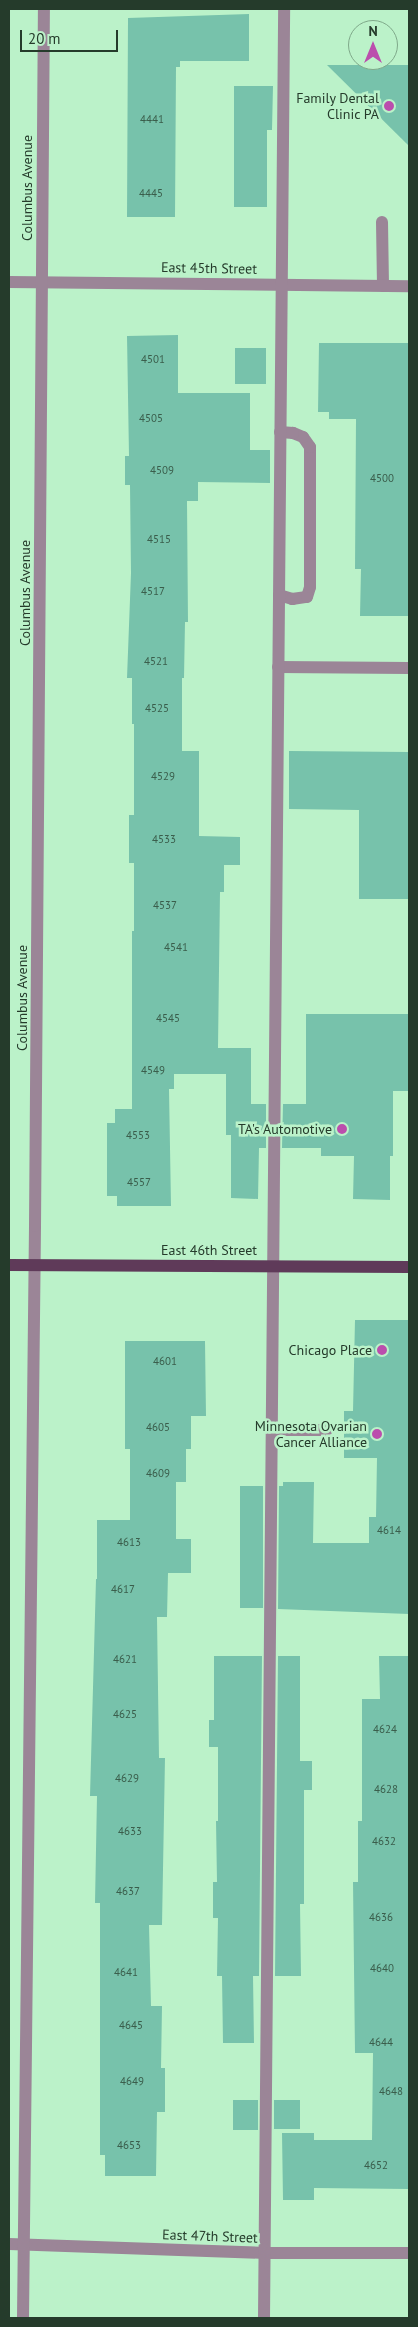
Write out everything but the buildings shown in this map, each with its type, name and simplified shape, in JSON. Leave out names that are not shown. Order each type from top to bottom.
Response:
[{"type":"main road","name":"East 46th Street","points":[[9,1265],[409,1266]]},
{"type":"street","name":"Columbus Avenue","points":[[23,2318],[35,1265],[44,9]]},
{"type":"street","points":[[264,2318],[284,9]]},
{"type":"street","points":[[382,222],[383,286]]},
{"type":"street","name":"East 45th Street","points":[[9,282],[409,286]]},
{"type":"street","points":[[278,595],[292,599],[307,597],[310,587],[310,447],[303,437],[293,433],[280,432]]},
{"type":"street","points":[[278,667],[409,668]]},
{"type":"street","points":[[271,1430],[327,1430]]},
{"type":"street","name":"East 47th Street","points":[[9,2244],[265,2253],[409,2253]]},
{"type":"place","name":"Family Dental Clinic PA","points":[[389,106]]},
{"type":"place","name":"TA's Automotive","points":[[342,1129]]},
{"type":"place","name":"Chicago Place","points":[[382,1350]]},
{"type":"place","name":"Minnesota Ovarian Cancer Alliance","points":[[377,1434]]}]
